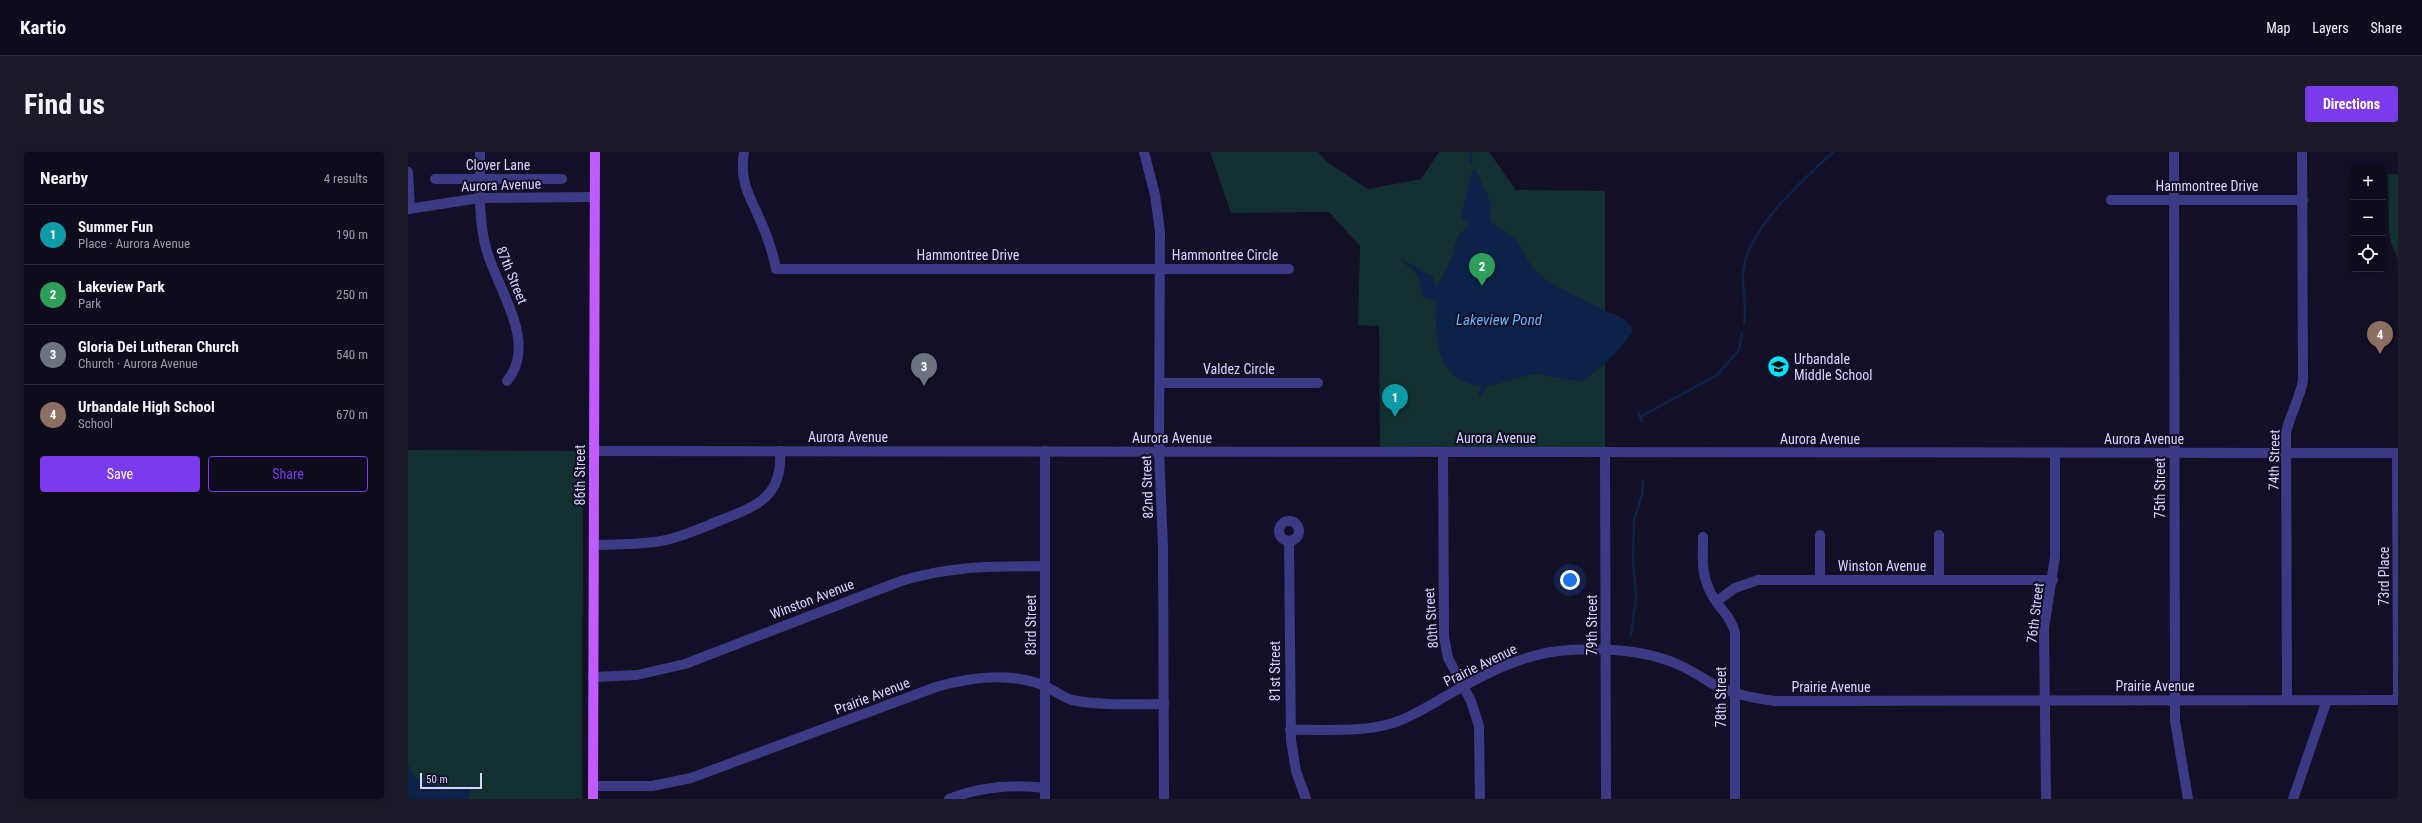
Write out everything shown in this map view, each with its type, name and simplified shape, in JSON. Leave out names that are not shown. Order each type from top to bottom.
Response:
[{"type":"main road","name":"86th Street","points":[[593,799],[595,152]]},
{"type":"street","name":"87th Street","points":[[480,152],[480,198],[484,242],[491,268],[512,311],[517,327],[519,345],[516,367],[507,381]]},
{"type":"street","name":"Hammontree Drive","points":[[744,152],[744,179],[748,197],[761,221],[773,253],[776,269],[1160,269]]},
{"type":"street","name":"82nd Street","points":[[1144,152],[1155,195],[1160,232],[1159,452],[1163,547],[1164,799]]},
{"type":"street","name":"75th Street","points":[[2174,152],[2175,700],[2178,746],[2188,799]]},
{"type":"street","name":"74th Street","points":[[2287,700],[2286,433],[2289,420],[2301,394],[2303,380],[2302,152]]},
{"type":"street","points":[[408,172],[409,209]]},
{"type":"street","name":"Clover Lane","points":[[435,179],[562,180]]},
{"type":"street","name":"Aurora Avenue","points":[[409,209],[480,198],[595,197]]},
{"type":"street","name":"Hammontree Drive","points":[[2111,200],[2303,200]]},
{"type":"street","name":"Hammontree Circle","points":[[1160,269],[1289,269]]},
{"type":"street","name":"Valdez Circle","points":[[1160,383],[1318,383]]},
{"type":"street","name":"Aurora Avenue","points":[[594,451],[2054,454],[2398,453]]},
{"type":"street","points":[[594,545],[659,541],[690,533],[746,512],[761,502],[775,484],[779,473],[780,451]]},
{"type":"street","name":"83rd Street","points":[[1045,452],[1045,799]]},
{"type":"street","name":"80th Street","points":[[1443,452],[1444,637],[1448,658],[1464,687],[1479,726],[1480,799]]},
{"type":"street","name":"79th Street","points":[[1606,452],[1606,799]]},
{"type":"street","name":"73rd Place","points":[[2398,453],[2398,700]]},
{"type":"street","name":"76th Street","points":[[2046,799],[2044,628],[2056,557],[2054,454]]},
{"type":"street","points":[[1820,535],[1820,580]]},
{"type":"street","points":[[1939,535],[1939,580]]},
{"type":"street","name":"78th Street","points":[[1703,537],[1705,579],[1709,591],[1732,622],[1735,633],[1735,799]]},
{"type":"street","name":"81st Street","points":[[1289,542],[1290,730],[1296,771],[1306,799]]},
{"type":"street","name":"Winston Avenue","points":[[593,677],[637,675],[685,664],[901,581],[929,572],[974,567],[1045,566]]},
{"type":"street","name":"Winston Avenue","points":[[1717,601],[1749,582],[1820,580],[2053,580]]},
{"type":"street","name":"Prairie Avenue","points":[[1290,730],[1365,728],[1392,723],[1418,713],[1492,671],[1530,657],[1570,650],[1626,651],[1660,658],[1735,693],[1775,701],[2398,700]]},
{"type":"street","name":"Prairie Avenue","points":[[593,786],[652,786],[691,778],[953,682],[989,678],[1007,678],[1045,686],[1070,699],[1092,704],[1164,704]]},
{"type":"street","points":[[2293,799],[2327,700]]},
{"type":"street","points":[[949,799],[980,790],[999,787],[1045,788]]},
{"type":"green space","points":[[1210,152],[1318,152],[1327,162],[1368,189],[1421,179],[1439,152],[1489,152],[1516,190],[1605,191],[1605,452],[1380,452],[1379,326],[1358,325],[1360,246],[1329,212],[1231,213]]},
{"type":"green space","points":[[2388,174],[2398,174],[2398,259],[2391,243],[2389,232]]},
{"type":"green space","points":[[408,450],[583,451],[582,799],[408,799]]},
{"type":"water","name":"Lakeview Pond","points":[[1475,169],[1491,203],[1489,219],[1514,238],[1534,269],[1555,285],[1623,318],[1631,326],[1633,332],[1612,357],[1584,381],[1568,380],[1540,374],[1529,375],[1487,387],[1481,397],[1478,395],[1482,386],[1466,382],[1455,376],[1447,367],[1441,356],[1436,329],[1436,301],[1423,297],[1417,274],[1400,258],[1433,277],[1436,288],[1450,261],[1458,235],[1470,225],[1468,221],[1461,219],[1461,216],[1472,171]]},
{"type":"water","points":[[408,764],[415,778],[424,783],[433,785],[444,791],[467,788],[470,790],[470,796],[467,799],[408,799]]},
{"type":"waterway","points":[[1471,152],[1471,162]]},
{"type":"waterway","points":[[1744,324],[1745,311],[1743,272],[1747,256],[1754,239],[1765,223],[1792,191],[1833,152]]},
{"type":"waterway","points":[[1640,417],[1717,375],[1739,350],[1742,333]]},
{"type":"waterway","points":[[1638,412],[1642,422]]},
{"type":"waterway","points":[[1631,635],[1636,598],[1633,559],[1634,520],[1642,495],[1643,481]]},
{"type":"place","name":"Lakeview Park","points":[[1482,286]]},
{"type":"place","name":"Urbandale High School","points":[[2380,354]]},
{"type":"place","name":"Urbandale Middle School","points":[[1779,367]]},
{"type":"place","name":"Gloria Dei Lutheran Church","points":[[924,386]]},
{"type":"place","name":"Summer Fun","points":[[1395,417]]}]
